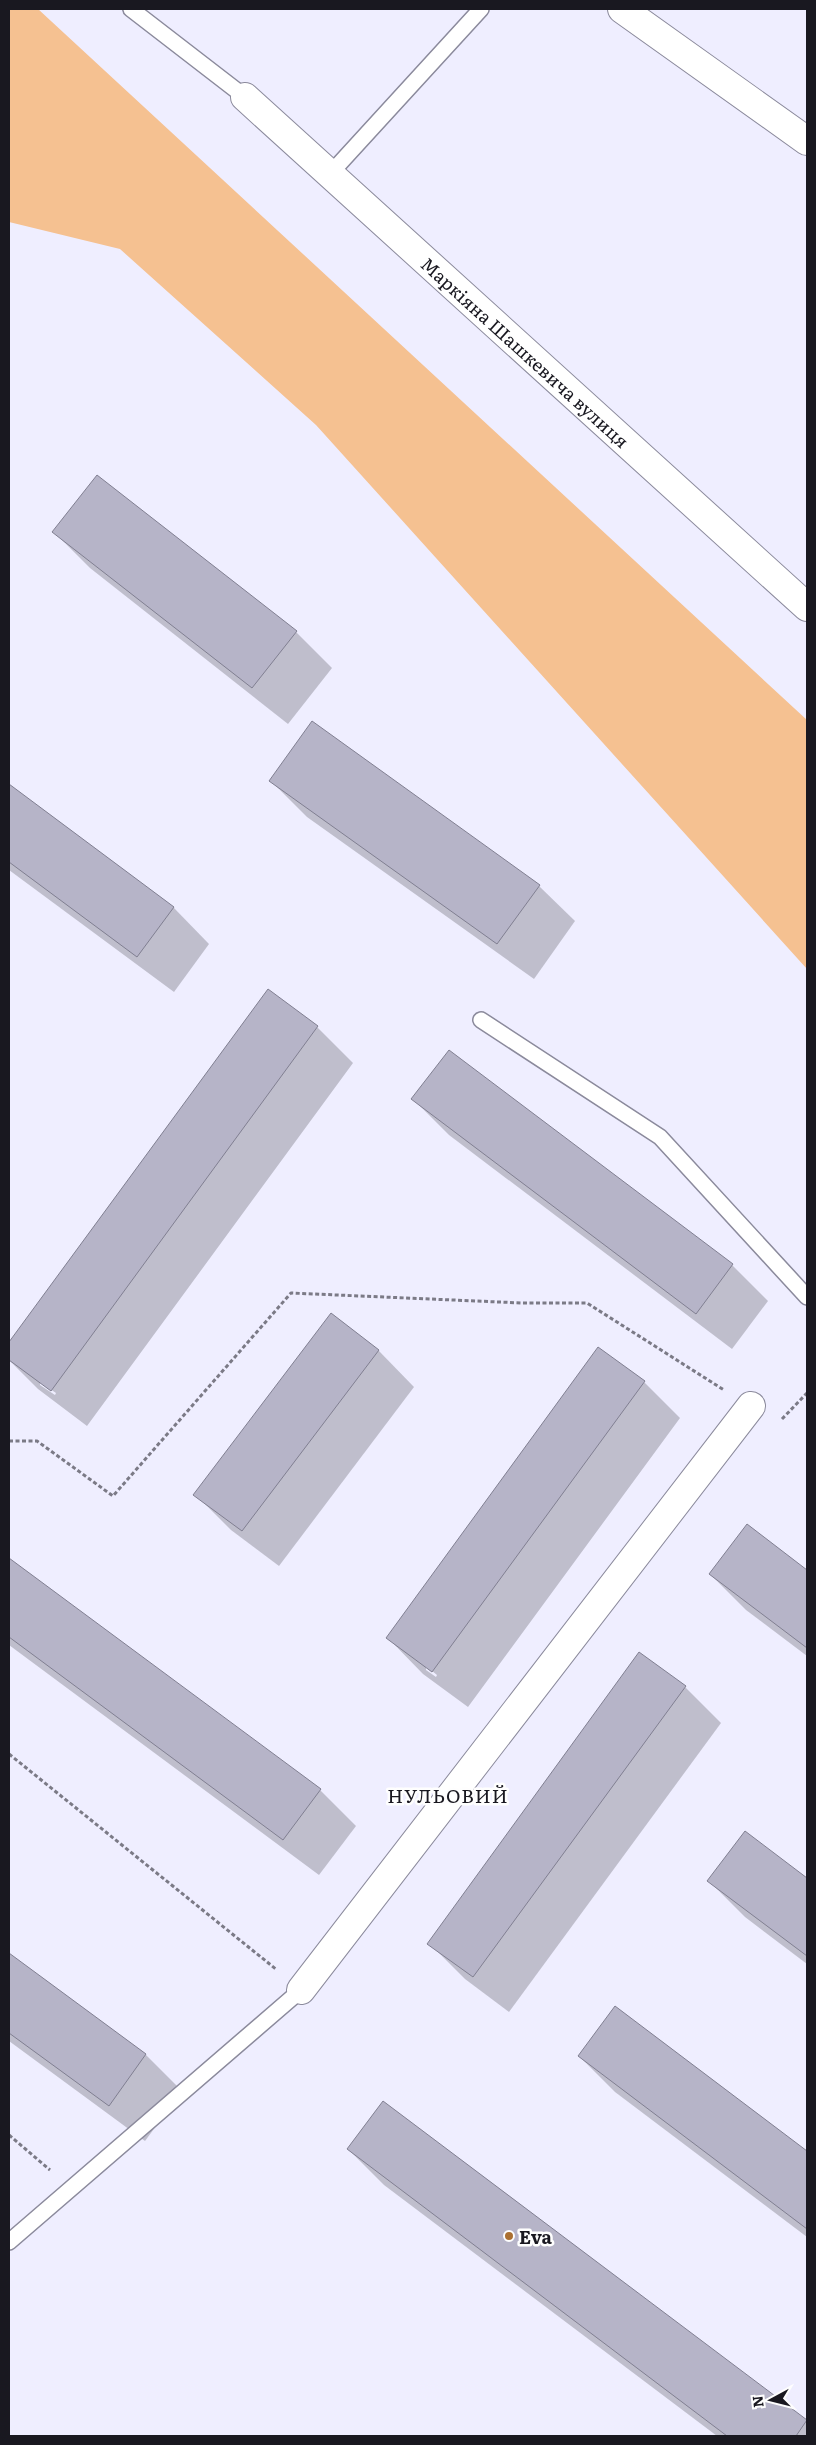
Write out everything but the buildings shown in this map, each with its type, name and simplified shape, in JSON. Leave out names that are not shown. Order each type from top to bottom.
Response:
[{"type":"street","points":[[622,9],[807,141]]},
{"type":"street","name":"Маркіяна Шашкевича вулиця","points":[[245,97],[807,607]]},
{"type":"street","points":[[301,1990],[751,1406]]},
{"type":"lane","points":[[131,9],[245,97]]},
{"type":"lane","points":[[330,174],[481,9]]},
{"type":"lane","points":[[481,1020],[660,1137],[807,1297]]},
{"type":"lane","points":[[9,2242],[301,1990]]},
{"type":"path","points":[[9,1441],[37,1441],[113,1496],[291,1293],[522,1303],[587,1303],[779,1423],[807,1393]]},
{"type":"path","points":[[9,1754],[301,1990]]},
{"type":"path","points":[[9,2135],[71,2188]]},
{"type":"shaded area","points":[[9,9],[38,9],[807,720],[807,969],[316,425],[120,249],[9,222]]},
{"type":"place","name":"Eva","points":[[509,2236]]},
{"type":"district","name":"НУЛЬОВИЙ","points":[[448,1795]]}]
